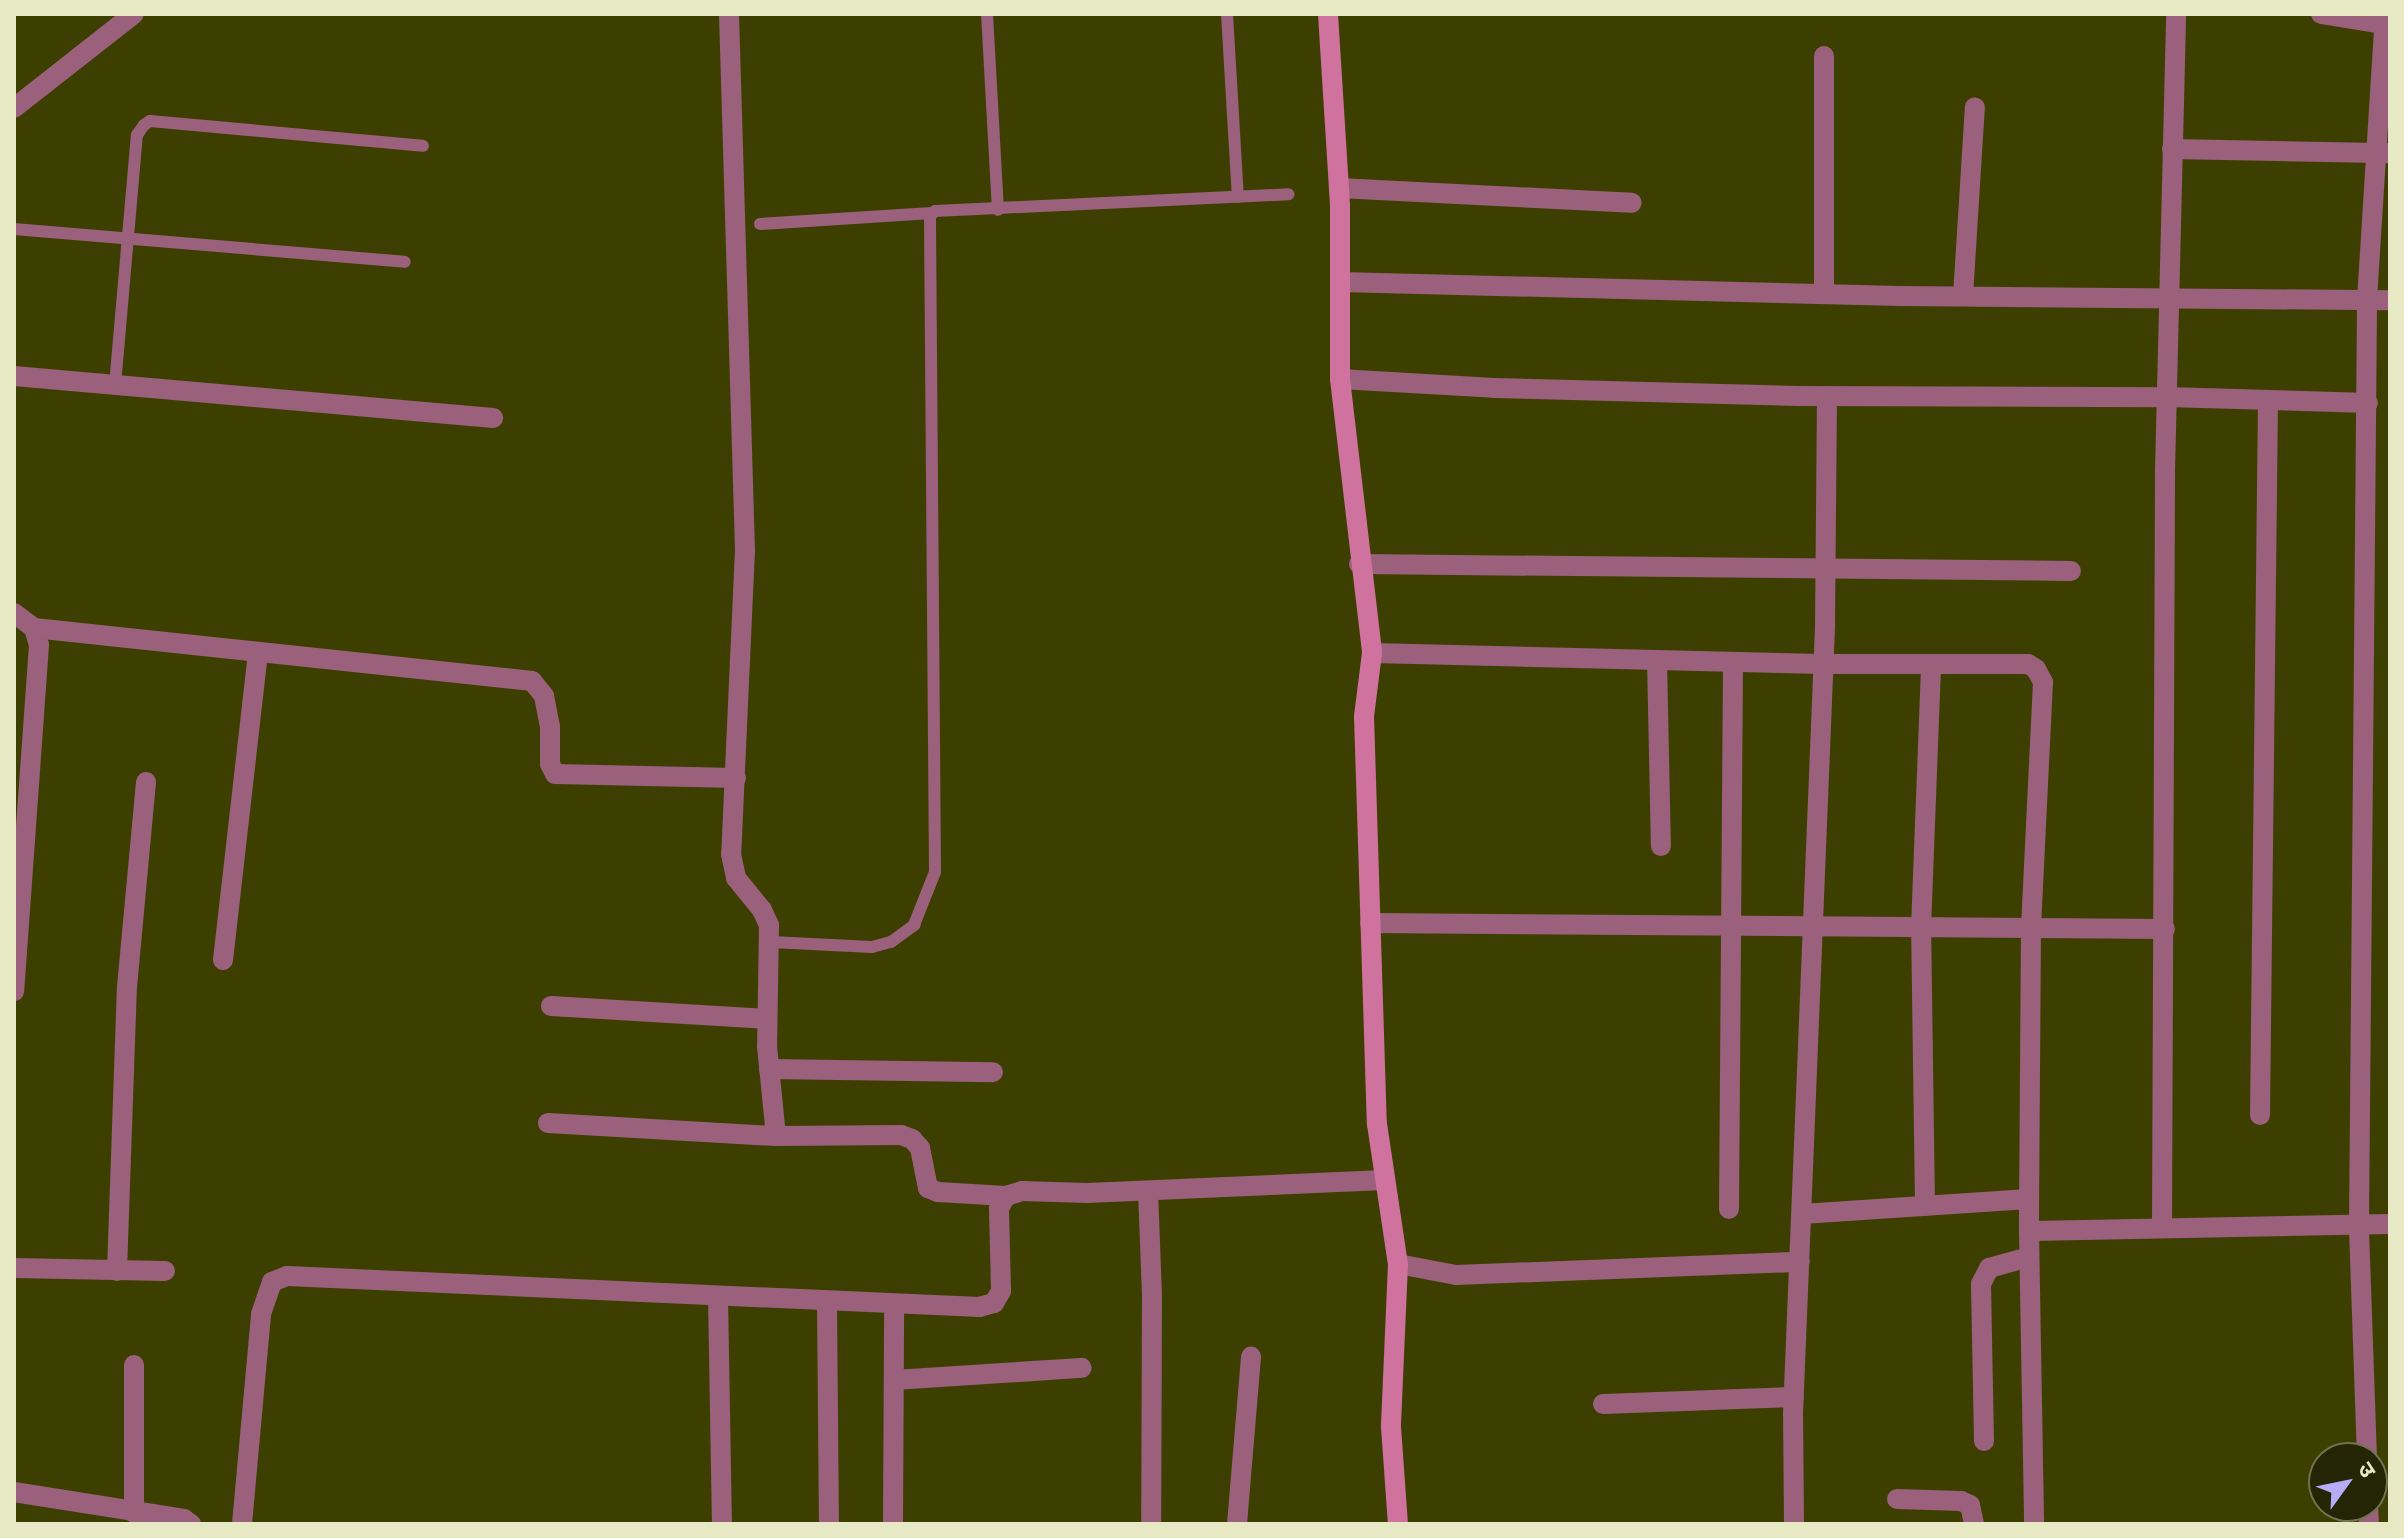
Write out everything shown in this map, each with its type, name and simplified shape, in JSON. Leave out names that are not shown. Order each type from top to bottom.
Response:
[{"type":"street","points":[[14,108],[134,14]]},
{"type":"street","points":[[729,14],[745,550],[731,854],[736,878],[762,910],[771,942],[767,1019],[776,1136]]},
{"type":"street","points":[[1328,14],[1339,188],[1340,379],[1359,564],[1372,653],[1364,716],[1370,923],[1377,1124],[1398,1264],[1391,1427],[1398,1524]]},
{"type":"street","points":[[2162,1226],[2167,397],[2176,14]]},
{"type":"street","points":[[2321,14],[2386,21],[2382,153],[2367,300],[2359,1224],[2366,1442]]},
{"type":"street","points":[[1824,56],[1824,294]]},
{"type":"street","points":[[1963,296],[1975,107]]},
{"type":"street","points":[[2172,149],[2382,153]]},
{"type":"street","points":[[1339,188],[1632,203]]},
{"type":"street","points":[[1340,282],[1824,294],[2390,300]]},
{"type":"street","points":[[14,376],[493,418]]},
{"type":"street","points":[[1340,379],[1494,388],[1827,396],[2167,397],[2368,403]]},
{"type":"street","points":[[1794,1524],[1794,1397],[1824,664],[1827,396]]},
{"type":"street","points":[[2260,1115],[2268,400]]},
{"type":"street","points":[[2368,439],[2390,438]]},
{"type":"street","points":[[1359,564],[2071,571]]},
{"type":"street","points":[[14,613],[34,628],[532,681],[544,696],[550,727],[550,764],[555,774],[736,778]]},
{"type":"street","points":[[14,991],[39,645],[34,628]]},
{"type":"street","points":[[223,960],[258,653]]},
{"type":"street","points":[[1372,653],[1824,664],[2028,664],[2043,682],[2031,928],[2029,1257],[2034,1524]]},
{"type":"street","points":[[1657,660],[1661,846]]},
{"type":"street","points":[[1729,1209],[1733,662]]},
{"type":"street","points":[[1925,1206],[1921,928],[1931,664]]},
{"type":"street","points":[[117,1271],[127,987],[146,782]]},
{"type":"street","points":[[1370,923],[2165,929]]},
{"type":"street","points":[[551,1006],[767,1019]]},
{"type":"street","points":[[769,1069],[993,1072]]},
{"type":"street","points":[[548,1123],[776,1136],[901,1135],[912,1139],[920,1148],[928,1188],[938,1192],[1006,1196],[1022,1191],[1148,1191],[1385,1180]]},
{"type":"street","points":[[1148,1191],[1152,1293],[1151,1524]]},
{"type":"street","points":[[242,1524],[261,1314],[272,1282],[287,1276],[979,1307],[994,1303],[1001,1291],[999,1208],[1006,1196]]},
{"type":"street","points":[[1802,1214],[2029,1199]]},
{"type":"street","points":[[2029,1231],[2162,1226],[2390,1224]]},
{"type":"street","points":[[1984,1441],[1981,1284],[1989,1268],[2029,1257]]},
{"type":"street","points":[[1398,1264],[1456,1275],[1800,1262]]},
{"type":"street","points":[[14,1268],[165,1271]]},
{"type":"street","points":[[718,1297],[722,1524]]},
{"type":"street","points":[[827,1302],[829,1524]]},
{"type":"street","points":[[893,1524],[894,1304]]},
{"type":"street","points":[[1237,1524],[1251,1357]]},
{"type":"street","points":[[134,1365],[134,1513]]},
{"type":"street","points":[[894,1380],[1082,1368]]},
{"type":"street","points":[[1603,1404],[1794,1397]]},
{"type":"street","points":[[14,1492],[184,1519],[191,1524]]},
{"type":"street","points":[[1897,1499],[1961,1501],[1970,1505],[1974,1524]]},
{"type":"lane","points":[[987,14],[998,210]]},
{"type":"lane","points":[[1227,14],[1238,197]]},
{"type":"lane","points":[[115,385],[137,135],[150,121],[423,146]]},
{"type":"lane","points":[[760,224],[1289,194]]},
{"type":"lane","points":[[771,942],[872,947],[891,942],[914,925],[935,872],[929,218],[932,213]]},
{"type":"lane","points":[[14,229],[405,262]]}]
